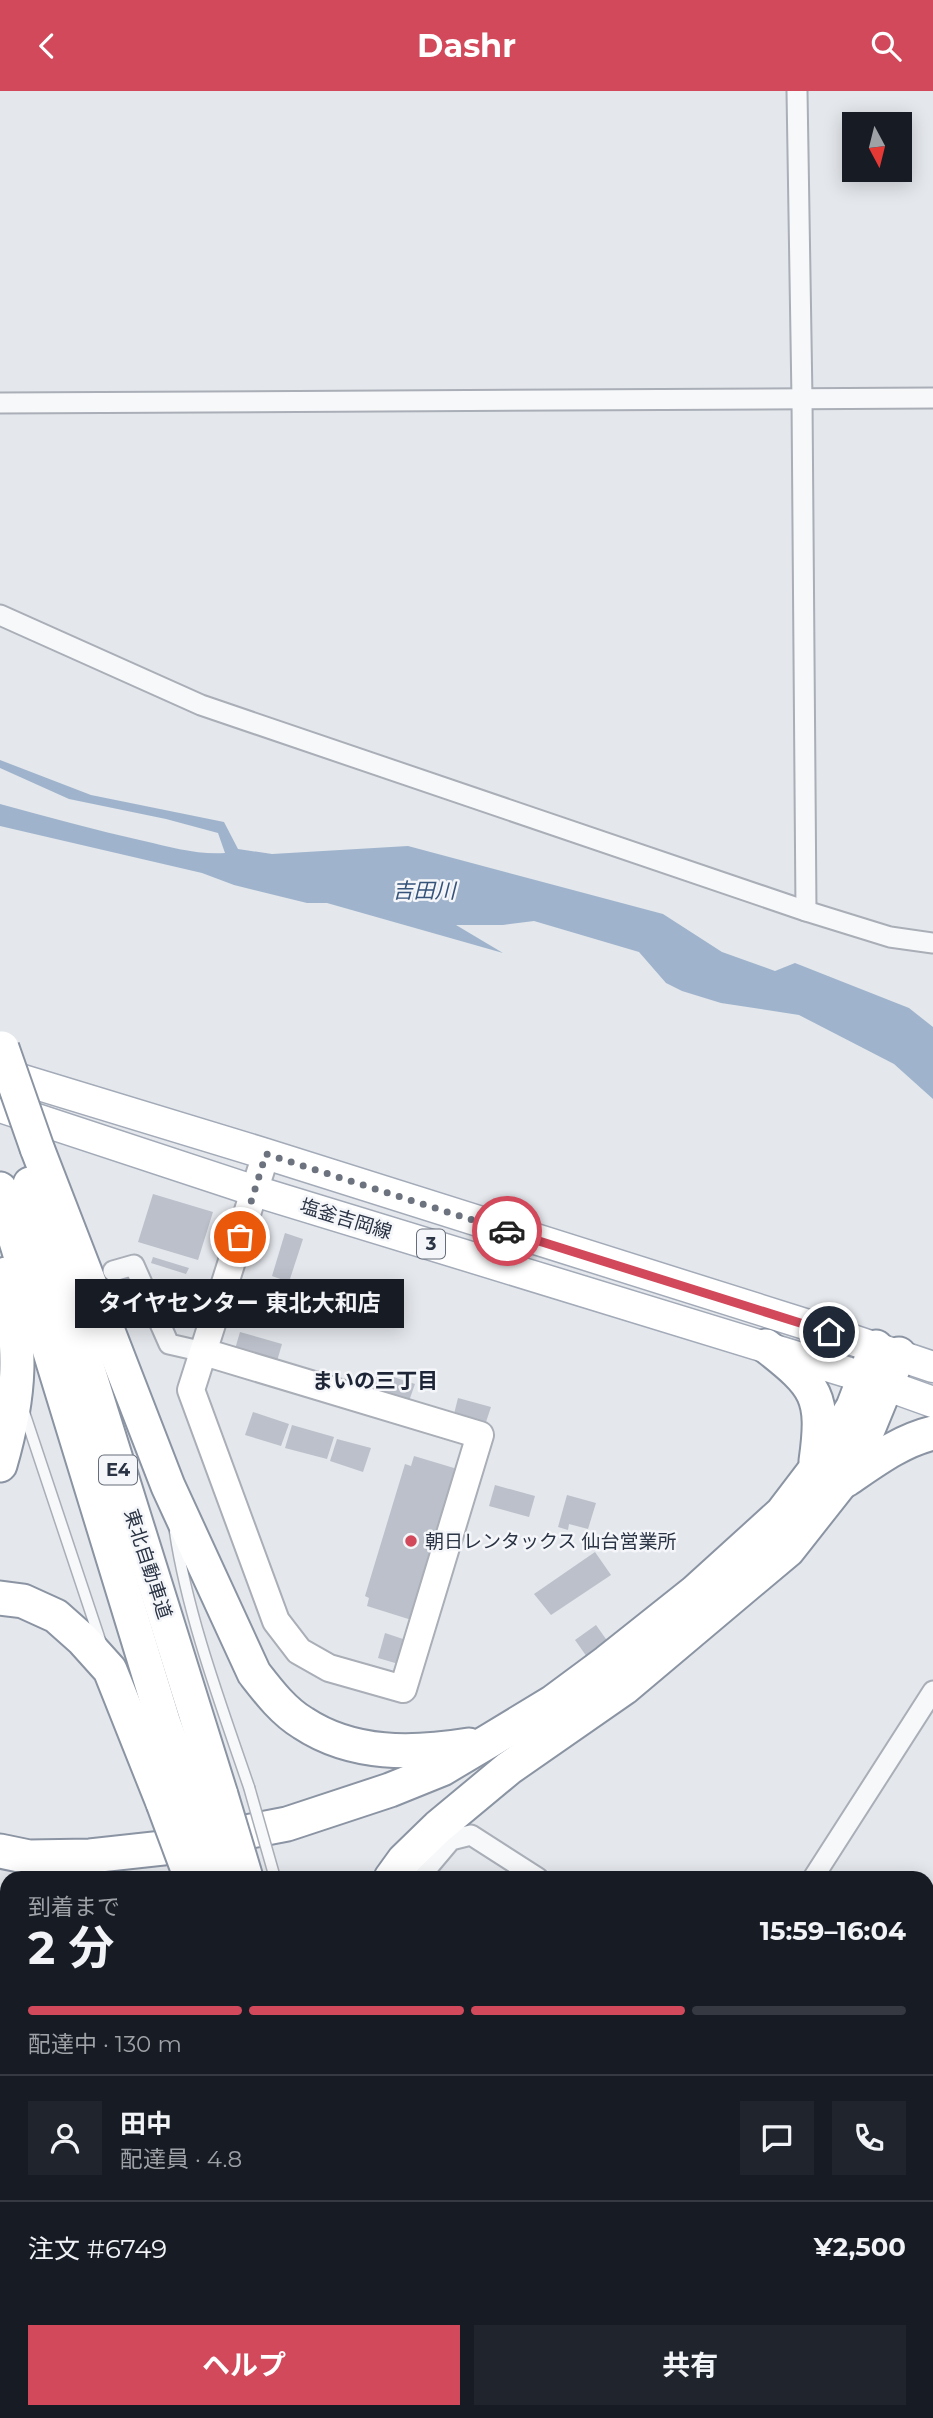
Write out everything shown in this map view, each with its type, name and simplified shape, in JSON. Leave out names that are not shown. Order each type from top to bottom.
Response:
[{"type":"highway","points":[[1,1054],[28,1146],[167,1486],[254,1673],[275,1700],[302,1723],[333,1739],[363,1748],[401,1752],[441,1750],[489,1741]]},
{"type":"highway","name":"東北自動車道","points":[[0,1091],[28,1146],[83,1361],[206,1796],[216,1871]]},
{"type":"highway","name":"東北自動車道","points":[[0,1189],[160,1711],[243,1871]]},
{"type":"highway","points":[[0,1250],[14,1310],[18,1344],[17,1392],[0,1465]]},
{"type":"highway","points":[[766,1346],[797,1371],[818,1400],[827,1477]]},
{"type":"highway","points":[[396,1871],[438,1828],[509,1768],[624,1688],[788,1550],[827,1477],[853,1407],[881,1366]]},
{"type":"highway","points":[[0,1851],[29,1857],[90,1856],[163,1848],[288,1824],[390,1790],[442,1769],[553,1702],[695,1593],[782,1513],[827,1477],[915,1438],[933,1433]]},
{"type":"highway","points":[[0,1598],[23,1601],[56,1616],[83,1640],[110,1670],[206,1796],[192,1871]]},
{"type":"highway","points":[[138,1871],[282,1843],[509,1768]]},
{"type":"main road","name":"塩釜吉岡線","points":[[1,1054],[266,1154],[881,1366],[933,1402]]},
{"type":"main road","name":"塩釜吉岡線","points":[[0,1107],[255,1191],[766,1346],[881,1366],[933,1367]]},
{"type":"street","points":[[797,91],[806,911]]},
{"type":"street","points":[[0,403],[933,398]]},
{"type":"street","points":[[0,615],[201,705],[806,911],[890,937],[933,943]]},
{"type":"street","points":[[113,1271],[134,1265],[169,1344],[204,1352],[480,1435],[403,1689],[329,1668],[299,1651],[276,1621],[191,1390],[204,1352],[266,1154]]},
{"type":"street","points":[[817,1871],[933,1691]]},
{"type":"street","points":[[425,1871],[451,1840],[471,1835],[527,1871]]},
{"type":"lane","points":[[17,1392],[110,1670]]},
{"type":"lane","points":[[167,1486],[179,1561],[215,1688],[206,1796],[269,1871]]},
{"type":"water","name":"吉田川","points":[[0,760],[91,795],[224,822],[238,849],[272,854],[408,846],[663,914],[722,952],[775,971],[795,963],[909,1008],[933,1027],[933,1099],[894,1064],[799,1015],[721,1003],[682,991],[666,983],[639,952],[534,921],[503,925],[456,925],[503,953],[327,903],[307,903],[234,885],[202,873],[0,826],[0,804],[174,848],[225,853],[218,833],[69,799],[0,768]]},
{"type":"building","points":[[153,1194],[213,1212],[198,1260],[138,1242]]},
{"type":"building","points":[[285,1233],[303,1239],[289,1282],[272,1276]]},
{"type":"building","points":[[153,1257],[189,1268],[186,1274],[151,1263]]},
{"type":"building","points":[[240,1332],[282,1344],[277,1361],[235,1349]]},
{"type":"building","points":[[378,1372],[415,1384],[409,1401],[372,1389]]},
{"type":"building","points":[[458,1398],[491,1407],[486,1422],[454,1414]]},
{"type":"building","points":[[253,1412],[289,1424],[281,1446],[245,1435]]},
{"type":"building","points":[[292,1425],[334,1437],[327,1459],[285,1448]]},
{"type":"building","points":[[337,1439],[371,1448],[363,1472],[330,1461]]},
{"type":"building","points":[[414,1456],[464,1471],[418,1622],[367,1606],[369,1598],[365,1596],[405,1464],[411,1466]]},
{"type":"building","points":[[495,1485],[535,1496],[529,1517],[489,1506]]},
{"type":"building","points":[[567,1495],[596,1503],[588,1529],[569,1524],[568,1530],[558,1527]]},
{"type":"building","points":[[595,1552],[611,1575],[551,1615],[534,1594]]},
{"type":"building","points":[[596,1625],[642,1690],[621,1705],[575,1640]]},
{"type":"building","points":[[385,1633],[409,1641],[402,1665],[378,1658]]},
{"type":"way so far","points":[[240,1237],[266,1154],[507,1231]]},
{"type":"place","name":"タイヤセンター 東北大和店","points":[[240,1237]]},
{"type":"place","name":"朝日レンタックス 仙台営業所","points":[[411,1541]]},
{"type":"district","name":"まいの三丁目","points":[[375,1380]]},
{"type":"route","points":[[507,1231],[829,1332]]}]
